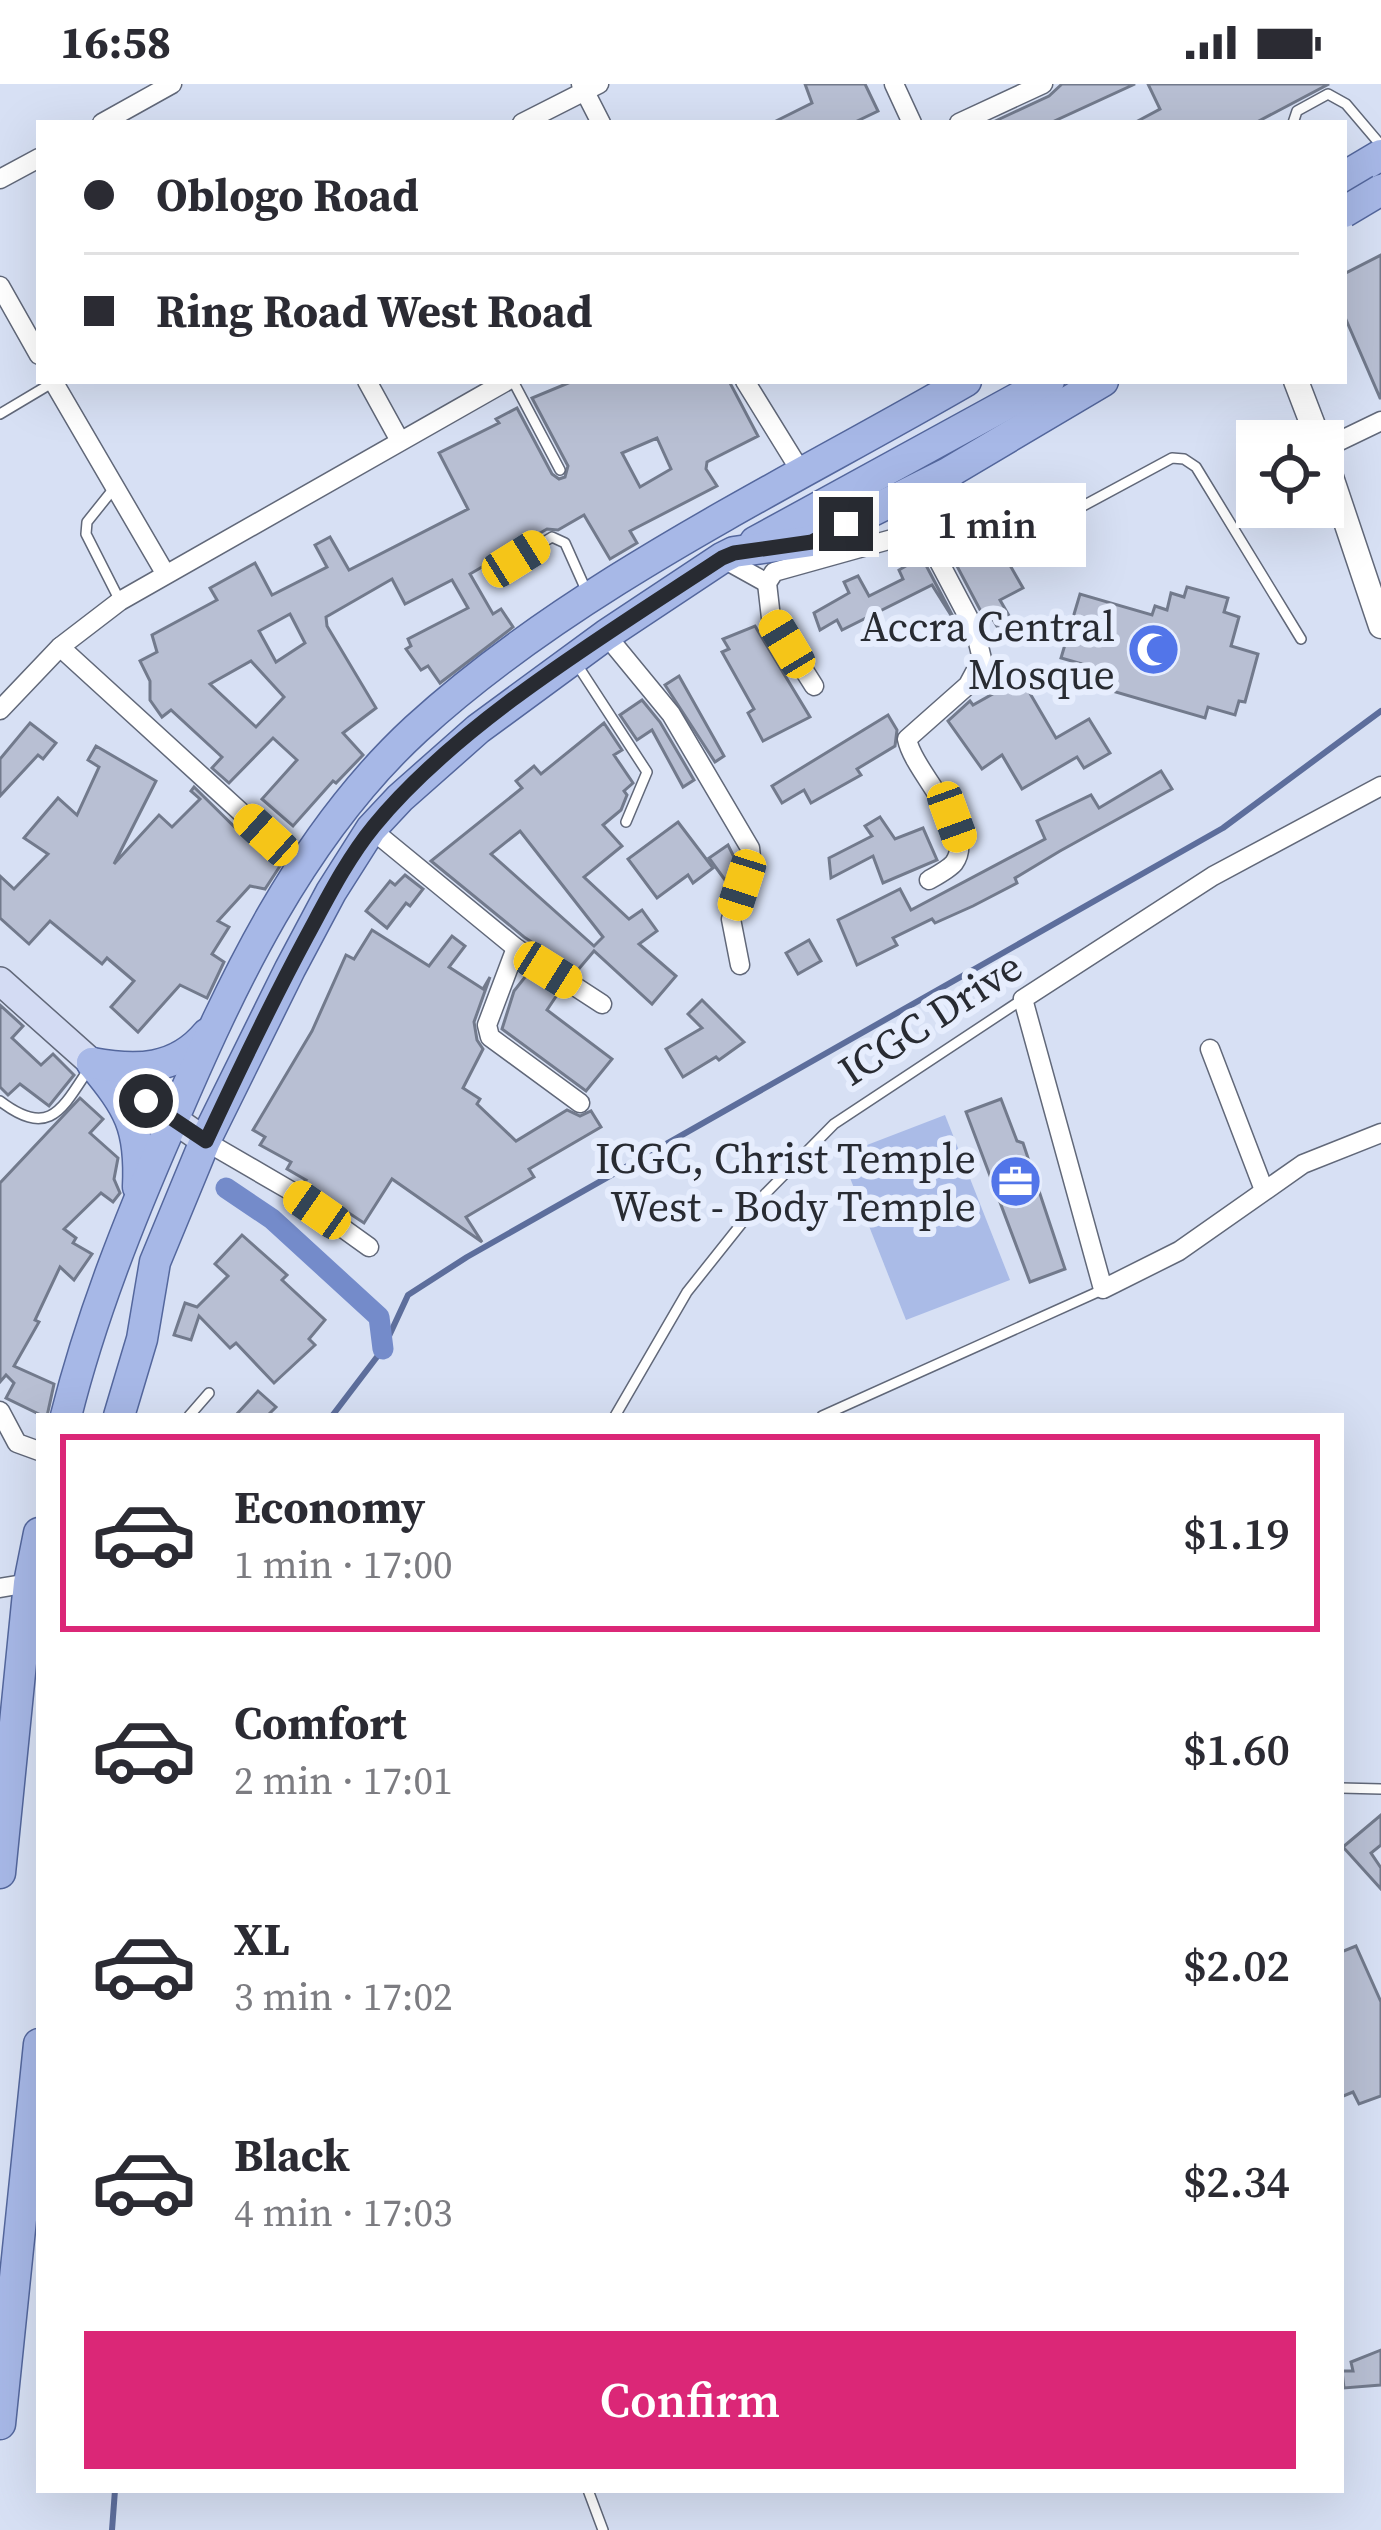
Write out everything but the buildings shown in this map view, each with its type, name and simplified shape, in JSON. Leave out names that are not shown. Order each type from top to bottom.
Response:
[{"type":"main road","points":[[1347,162],[1381,143]]},
{"type":"main road","points":[[1359,197],[1381,155]]},
{"type":"main road","points":[[67,1413],[86,1336],[215,1024],[301,867],[373,771],[482,674],[591,599],[961,384]]},
{"type":"main road","points":[[120,1413],[142,1340],[155,1262],[206,1141],[300,950],[371,829],[443,758],[572,658],[782,514],[985,384]]},
{"type":"main road","points":[[740,510],[782,514],[1043,384]]},
{"type":"main road","points":[[728,555],[812,542],[948,473],[1098,384]]},
{"type":"main road","points":[[0,981],[92,1063],[206,1141]]},
{"type":"main road","points":[[92,1063],[124,1069],[164,1064],[197,1046],[215,1024]]},
{"type":"main road","points":[[92,1063],[127,1106],[137,1134],[137,1204]]},
{"type":"main road","points":[[142,1340],[129,1295],[176,1161],[173,1120]]},
{"type":"main road","points":[[0,1873],[15,1586],[36,1540]]},
{"type":"main road","points":[[0,2425],[36,2073]]},
{"type":"street","points":[[107,120],[172,84]]},
{"type":"street","points":[[894,84],[911,120]]},
{"type":"street","points":[[965,120],[1043,84]]},
{"type":"street","points":[[527,120],[588,86],[600,120]]},
{"type":"street","points":[[0,179],[36,160]]},
{"type":"street","points":[[0,286],[36,351]]},
{"type":"street","points":[[56,384],[165,573]]},
{"type":"street","points":[[370,384],[400,441]]},
{"type":"street","points":[[0,710],[60,647],[120,601],[504,384]]},
{"type":"street","points":[[747,384],[803,475]]},
{"type":"street","points":[[1297,384],[1311,420]]},
{"type":"street","points":[[1344,438],[1381,421]]},
{"type":"street","points":[[1344,514],[1381,626]]},
{"type":"street","points":[[814,686],[771,618],[766,583],[774,572],[903,536],[926,537],[974,630],[982,659],[968,685],[907,739],[910,757],[952,817],[961,842],[954,863],[929,880]]},
{"type":"street","points":[[728,555],[766,583]]},
{"type":"street","points":[[606,634],[671,714],[750,848],[752,867],[731,919],[740,965]]},
{"type":"street","points":[[60,647],[301,867]]},
{"type":"street","name":"ICGC Drive","points":[[1023,999],[1213,876],[1381,786]]},
{"type":"street","points":[[371,829],[516,948],[602,1004]]},
{"type":"street","points":[[516,948],[487,1025],[490,1036],[580,1103]]},
{"type":"street","points":[[1023,999],[1103,1289],[1179,1251],[1303,1164],[1381,1133]]},
{"type":"street","points":[[1210,1049],[1264,1190]]},
{"type":"street","points":[[206,1141],[291,1191],[369,1247]]},
{"type":"street","points":[[0,1412],[16,1442],[36,1450]]},
{"type":"lane","points":[[1294,120],[1297,111],[1323,95],[1332,95],[1381,143]]},
{"type":"lane","points":[[0,414],[49,384]]},
{"type":"lane","points":[[512,384],[560,470]]},
{"type":"lane","points":[[948,473],[1000,537],[1010,542],[1172,458],[1184,458],[1196,467],[1301,639]]},
{"type":"lane","points":[[115,487],[87,522],[86,534],[120,601]]},
{"type":"lane","points":[[516,559],[552,537],[565,542],[591,599]]},
{"type":"lane","points":[[572,658],[647,772],[626,822]]},
{"type":"lane","name":"ICGC Drive","points":[[617,1413],[687,1292],[834,1124],[1023,999]]},
{"type":"lane","points":[[0,1101],[27,1119],[49,1118],[63,1108],[92,1063]]},
{"type":"lane","points":[[829,1413],[1103,1289]]},
{"type":"lane","points":[[191,1413],[208,1393]]},
{"type":"lane","points":[[1344,1788],[1381,1789]]},
{"type":"lane","points":[[589,2493],[603,2530]]},
{"type":"shaded area","points":[[945,1115],[1010,1280],[906,1320],[841,1155]]},
{"type":"waterway","points":[[334,1413],[383,1349],[408,1295],[467,1257],[1223,828],[1381,711]]},
{"type":"waterway","points":[[226,1188],[272,1219],[379,1317],[383,1349]]},
{"type":"waterway","points":[[112,2530],[115,2493]]},
{"type":"place","name":"Accra Central Mosque","points":[[1154,650]]},
{"type":"place","name":"ICGC, Christ Temple West - Body Temple","points":[[1015,1182]]},
{"type":"route","points":[[146,1101],[206,1141],[290,969],[371,829],[478,729],[606,634],[722,558],[812,542],[846,524]]}]
